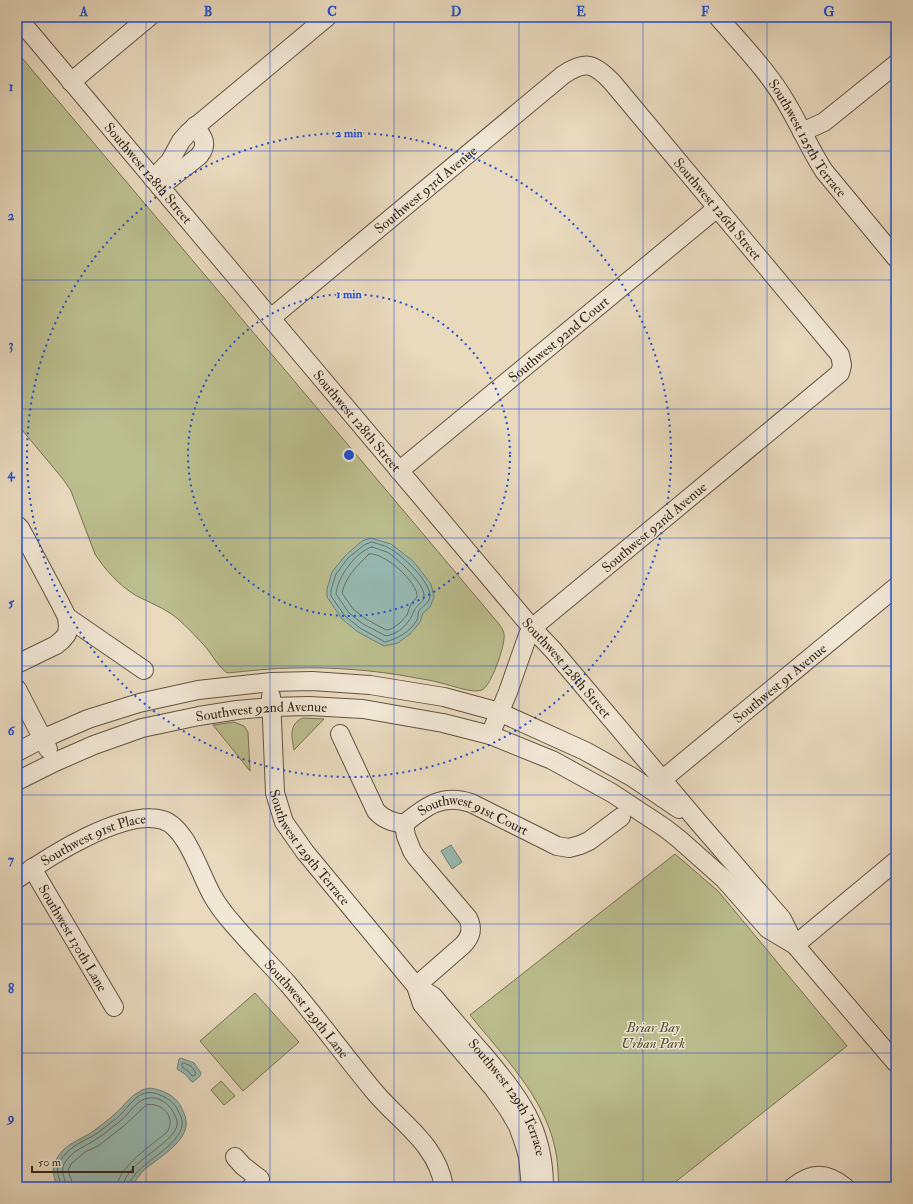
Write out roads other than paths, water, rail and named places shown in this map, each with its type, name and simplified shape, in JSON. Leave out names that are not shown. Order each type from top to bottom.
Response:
[{"type":"street","points":[[71,82],[149,17]]},
{"type":"street","points":[[157,183],[199,156],[203,151],[203,138],[195,126],[327,17]]},
{"type":"street","name":"Southwest 125th Terrace","points":[[718,17],[777,88],[787,103],[814,157],[824,171],[896,258]]},
{"type":"street","name":"Southwest 128th Street","points":[[17,18],[532,628],[553,650],[782,919],[795,945],[896,1063]]},
{"type":"street","points":[[802,132],[824,122],[896,64]]},
{"type":"street","name":"Southwest 126th Street","points":[[583,65],[600,70],[612,82],[838,352],[842,365]]},
{"type":"street","name":"Southwest 93rd Avenue","points":[[271,318],[564,75],[572,69],[583,65]]},
{"type":"street","name":"Southwest 92nd Court","points":[[399,471],[717,208]]},
{"type":"street","name":"Southwest 92nd Avenue","points":[[17,781],[94,745],[142,728],[237,710],[309,706],[363,709],[443,723],[490,735],[532,628],[840,373],[842,365]]},
{"type":"street","points":[[17,525],[20,528],[67,617],[68,626],[67,634],[56,645],[17,664]]},
{"type":"street","name":"Southwest 91 Avenue","points":[[663,779],[896,587]]},
{"type":"street","points":[[67,617],[144,670]]},
{"type":"street","name":"Southwest 92nd Avenue","points":[[17,752],[42,739],[88,719],[139,703],[198,690],[272,682],[312,681],[370,685],[444,697],[499,712]]},
{"type":"street","name":"Southwest 129th Terrace","points":[[272,682],[271,707],[275,793],[284,822],[305,852],[416,986],[433,996],[505,1081],[520,1102],[530,1120],[540,1147],[543,1164],[544,1187]]},
{"type":"street","points":[[17,689],[55,762]]},
{"type":"street","name":"Southwest 128th Street","points":[[499,712],[559,738],[591,755],[670,802],[699,823]]},
{"type":"street","points":[[340,734],[376,811],[387,820],[404,824]]},
{"type":"street","name":"Southwest 128th Street","points":[[490,735],[552,760],[612,793],[658,823],[679,839],[724,879],[768,929],[795,945]]},
{"type":"street","name":"Southwest 91st Court","points":[[416,986],[463,945],[469,938],[471,925],[468,918],[412,852],[406,836],[404,824],[431,805],[447,800],[460,800],[470,803],[557,846],[568,848],[584,844],[621,817]]},
{"type":"street","name":"Southwest 91st Place","points":[[17,879],[48,858],[83,839],[112,826],[130,820],[149,818],[163,820],[175,826]]},
{"type":"street","name":"Southwest 129th Lane","points":[[175,826],[185,840],[209,889],[222,910],[287,983],[373,1090],[427,1147],[439,1167],[444,1187]]},
{"type":"street","points":[[795,945],[896,861]]},
{"type":"street","name":"Southwest 130th Lane","points":[[32,868],[114,1007]]},
{"type":"street","name":"Southwest 129th Terrace","points":[[416,986],[422,1004],[497,1094],[513,1118],[525,1146],[532,1187]]},
{"type":"street","points":[[236,1157],[256,1183]]},
{"type":"street","points":[[793,1187],[806,1179],[822,1175],[830,1177],[845,1187]]},
{"type":"water","points":[[371,538],[391,544],[413,561],[431,584],[434,597],[430,607],[423,613],[420,622],[410,634],[398,643],[384,646],[358,632],[342,619],[327,597],[327,589],[332,572],[345,556],[362,541]]},
{"type":"water","points":[[451,845],[462,862],[452,869],[441,851]]},
{"type":"water","points":[[181,1058],[194,1063],[201,1073],[200,1076],[193,1082],[177,1069],[179,1059]]},
{"type":"water","points":[[150,1088],[160,1090],[173,1097],[180,1104],[186,1118],[186,1128],[183,1136],[171,1149],[144,1170],[131,1187],[58,1187],[53,1170],[54,1163],[62,1151],[103,1124],[135,1094]]},
{"type":"park label","name":"Briar Bay Urban Park","points":[[653,1036]]}]
